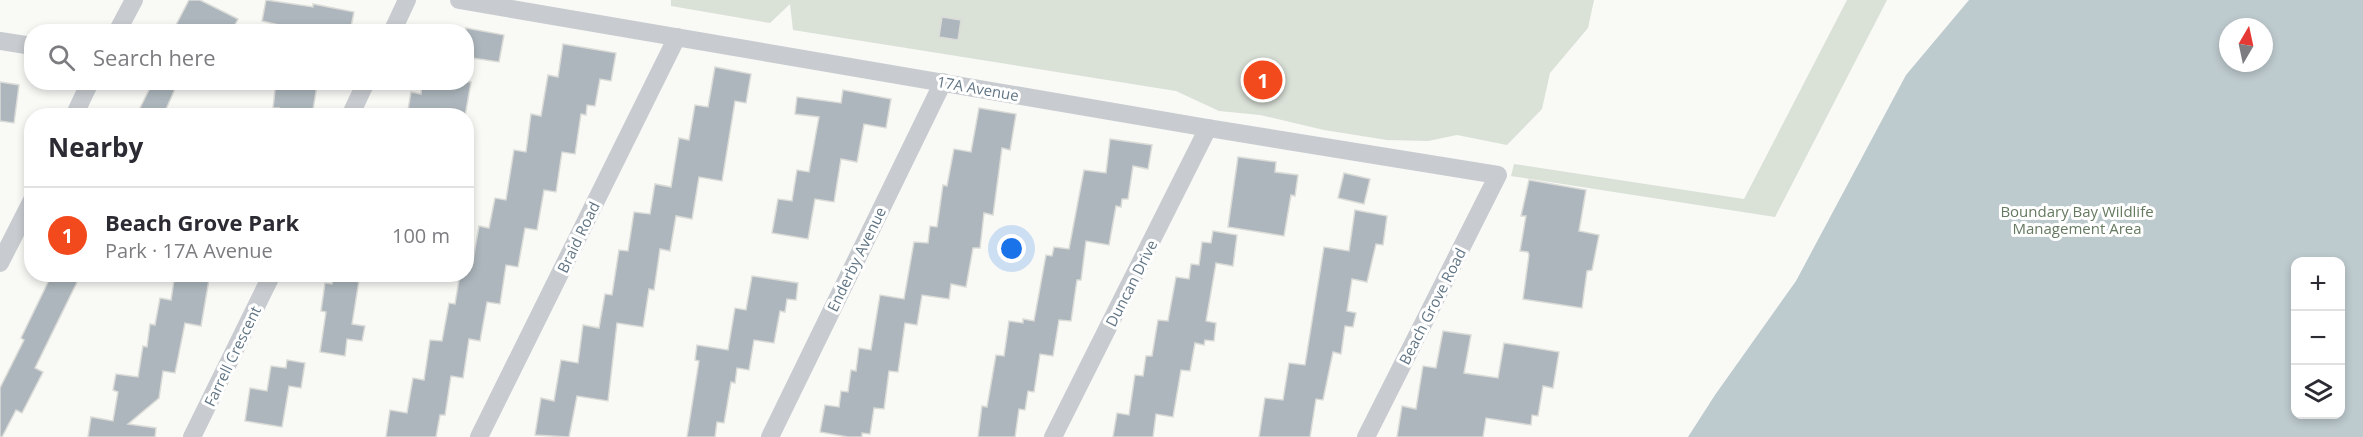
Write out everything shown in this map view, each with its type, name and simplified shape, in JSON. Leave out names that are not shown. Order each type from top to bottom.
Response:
[{"type":"street","points":[[121,24],[134,0]]},
{"type":"street","points":[[396,24],[407,0]]},
{"type":"street","name":"17A Avenue","points":[[459,0],[1208,128],[1498,175]]},
{"type":"street","name":"Braid Road","points":[[479,437],[677,37]]},
{"type":"street","points":[[0,41],[24,45]]},
{"type":"street","name":"Enderby Avenue","points":[[770,437],[943,81]]},
{"type":"street","points":[[78,108],[86,90]]},
{"type":"street","points":[[354,108],[362,90]]},
{"type":"street","name":"Duncan Drive","points":[[1053,437],[1208,128]]},
{"type":"street","name":"Beach Grove Road","points":[[1366,437],[1498,175]]},
{"type":"street","points":[[0,263],[24,216]]},
{"type":"street","name":"Farrell Crescent","points":[[192,437],[268,282]]},
{"type":"shaded area","points":[[671,0],[1594,0],[1588,28],[1550,73],[1542,109],[1507,145],[1457,135],[1428,141],[1387,140],[1324,130],[1260,115],[1219,111],[1176,91],[793,30],[790,4],[770,23],[671,6]]},
{"type":"shaded area","points":[[1847,0],[1887,0],[1775,217],[1511,176],[1514,164],[1744,199]]},
{"type":"shaded area","name":"Boundary Bay Wildlife Management Area","points":[[1969,0],[2363,0],[2363,437],[1688,437],[1796,281],[1906,75]]},
{"type":"building","points":[[189,0],[200,0],[238,19],[235,24],[177,24]]},
{"type":"building","points":[[266,0],[313,7],[313,4],[354,12],[352,24],[275,24],[262,21]]},
{"type":"building","points":[[942,17],[961,20],[958,40],[939,37]]},
{"type":"building","points":[[474,29],[504,35],[499,62],[474,58]]},
{"type":"building","points":[[563,44],[616,53],[611,81],[600,79],[595,106],[587,105],[586,115],[581,114],[575,154],[562,152],[556,192],[544,190],[537,230],[525,228],[518,267],[506,265],[500,304],[487,302],[480,341],[469,339],[463,378],[451,376],[445,415],[440,415],[436,437],[386,437],[390,410],[407,413],[413,378],[424,380],[430,340],[442,341],[449,303],[455,304],[459,282],[474,282],[474,255],[479,226],[489,228],[495,198],[506,200],[514,150],[526,152],[531,114],[541,116],[548,75],[558,77]]},
{"type":"building","points":[[715,67],[751,74],[746,103],[735,101],[722,181],[699,177],[692,219],[676,216],[670,251],[660,249],[654,290],[649,289],[643,327],[617,323],[608,401],[577,396],[569,437],[535,435],[541,398],[554,401],[561,360],[578,363],[583,325],[599,328],[605,294],[612,295],[619,250],[628,251],[634,212],[650,214],[655,184],[671,187],[679,138],[689,140],[695,105],[708,107]]},
{"type":"building","points":[[0,82],[19,85],[14,123],[0,121]]},
{"type":"building","points":[[149,90],[174,90],[167,108],[140,108]]},
{"type":"building","points":[[275,90],[316,90],[313,108],[273,108]]},
{"type":"building","points":[[421,90],[470,90],[466,108],[408,108],[411,92],[421,94]]},
{"type":"building","points":[[843,90],[891,99],[886,128],[864,124],[857,162],[841,159],[834,202],[815,199],[808,239],[772,233],[778,199],[792,201],[797,170],[809,172],[819,117],[795,114],[797,97],[841,103]]},
{"type":"building","points":[[979,108],[1016,114],[1010,150],[1002,148],[993,215],[984,213],[980,248],[973,248],[966,287],[951,284],[949,299],[922,295],[917,325],[905,323],[898,372],[889,371],[884,409],[874,408],[870,434],[862,433],[862,437],[848,437],[820,432],[825,405],[839,407],[841,391],[848,392],[851,370],[856,371],[859,348],[871,350],[880,295],[904,299],[914,242],[928,243],[930,226],[937,227],[943,185],[947,186],[954,149],[971,152]]},
{"type":"building","points":[[1110,139],[1152,145],[1148,169],[1133,166],[1128,199],[1122,199],[1121,207],[1116,206],[1109,245],[1086,241],[1081,280],[1077,280],[1071,321],[1059,320],[1053,356],[1040,354],[1034,392],[1028,391],[1025,410],[1019,409],[1015,437],[978,437],[982,406],[987,407],[996,355],[1004,356],[1009,321],[1023,323],[1023,319],[1034,321],[1046,255],[1052,256],[1054,247],[1069,249],[1084,170],[1106,173]]},
{"type":"building","points":[[1238,157],[1276,162],[1275,172],[1298,175],[1295,196],[1291,195],[1284,236],[1228,227]]},
{"type":"building","points":[[1344,173],[1370,179],[1364,204],[1338,198]]},
{"type":"building","points":[[1529,180],[1586,190],[1579,231],[1599,235],[1592,270],[1587,271],[1582,308],[1523,299],[1529,255],[1528,252],[1520,251],[1526,216],[1521,216]]},
{"type":"building","points":[[1355,210],[1387,216],[1383,245],[1376,244],[1367,282],[1352,279],[1347,311],[1356,313],[1353,327],[1345,326],[1341,354],[1333,352],[1323,400],[1316,399],[1310,437],[1259,437],[1265,398],[1283,400],[1289,363],[1305,365],[1324,247],[1349,251]]},
{"type":"building","points":[[1213,231],[1237,235],[1233,266],[1216,263],[1206,321],[1216,323],[1214,341],[1205,340],[1204,345],[1195,343],[1190,371],[1181,370],[1173,417],[1156,414],[1153,437],[1113,437],[1117,413],[1129,415],[1135,375],[1143,376],[1146,356],[1152,356],[1158,320],[1168,321],[1176,277],[1189,279],[1191,264],[1199,265],[1202,242],[1211,243]]},
{"type":"building","points":[[752,276],[798,283],[796,300],[787,299],[785,312],[780,311],[774,343],[754,340],[749,370],[737,368],[735,383],[731,382],[724,423],[717,422],[715,437],[687,437],[699,361],[695,360],[697,345],[728,350],[735,308],[746,310]]},
{"type":"building","points":[[48,282],[77,282],[35,368],[43,372],[22,413],[16,410],[0,437],[0,388],[24,340],[21,338]]},
{"type":"building","points":[[174,282],[209,282],[201,326],[185,323],[175,373],[163,371],[159,398],[128,424],[156,428],[155,437],[88,437],[91,417],[113,421],[118,392],[113,390],[116,374],[138,377],[143,346],[147,347],[150,324],[155,325],[160,298],[171,300]]},
{"type":"building","points":[[332,282],[359,282],[352,324],[365,326],[362,341],[347,339],[345,356],[320,352],[326,312],[321,311],[325,283],[332,284]]},
{"type":"building","points":[[1443,331],[1471,335],[1464,373],[1498,378],[1504,343],[1559,352],[1553,388],[1543,386],[1538,416],[1532,415],[1531,425],[1486,418],[1483,437],[1397,437],[1402,406],[1416,409],[1423,366],[1436,368]]},
{"type":"building","points":[[287,360],[305,363],[301,388],[289,386],[282,427],[245,421],[250,388],[267,391],[271,366],[286,368]]},
{"type":"place","name":"Beach Grove Park","points":[[1263,80]]}]
